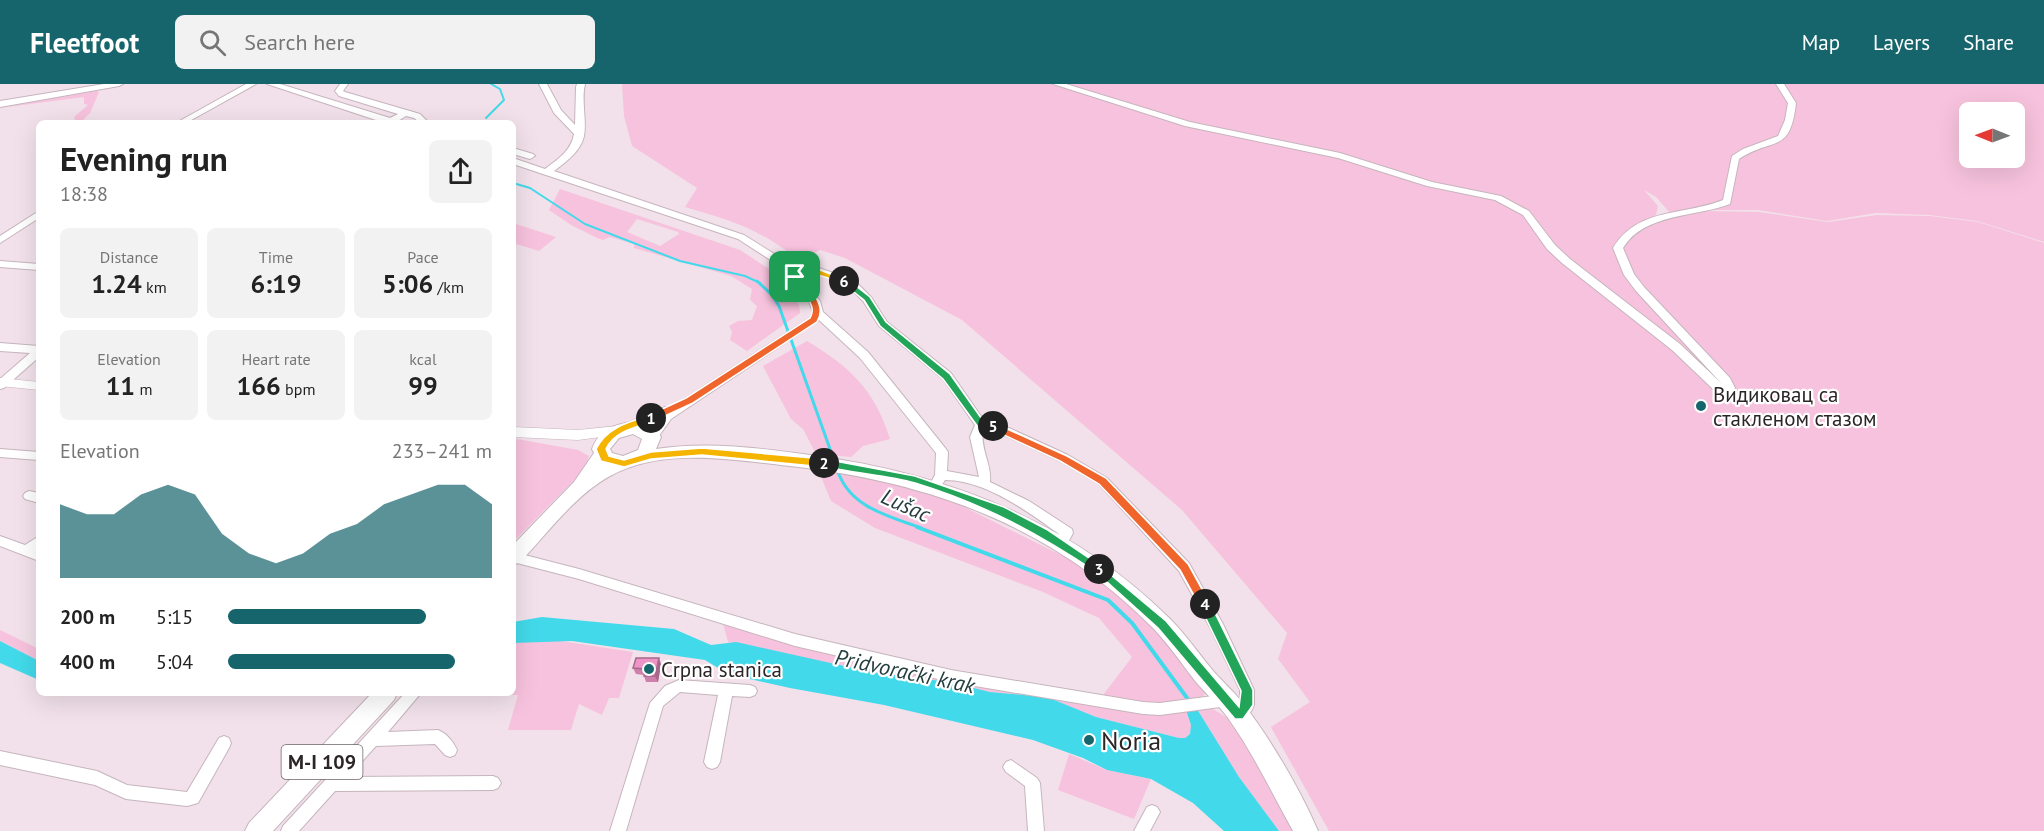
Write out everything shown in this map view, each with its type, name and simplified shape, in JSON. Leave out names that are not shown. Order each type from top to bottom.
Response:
[{"type":"main road","points":[[581,487],[606,438],[621,430],[640,429],[652,439],[702,452]]},
{"type":"main road","points":[[516,554],[581,487],[604,471],[645,454],[652,439]]},
{"type":"main road","points":[[601,451],[609,461],[631,461],[667,453],[702,452],[846,465],[938,481],[1015,516],[1060,542],[1096,567],[1139,602],[1233,708],[1306,831]]},
{"type":"main road","name":"M-I 109","points":[[257,831],[383,696]]},
{"type":"street","points":[[0,104],[119,84]]},
{"type":"street","points":[[186,120],[252,84]]},
{"type":"street","points":[[271,84],[386,120]]},
{"type":"street","points":[[543,84],[557,111],[580,135]]},
{"type":"street","points":[[548,172],[570,156],[580,135],[578,91],[581,84]]},
{"type":"street","points":[[1057,84],[1188,124],[1340,156],[1430,184],[1498,198],[1515,205],[1526,213],[1551,247],[1566,261],[1670,342],[1718,387],[1725,389],[1729,388],[1726,381],[1629,275],[1618,248],[1623,239],[1632,231],[1654,219],[1705,210],[1727,202],[1735,158],[1742,153],[1778,140],[1785,136],[1789,129],[1792,103],[1780,84]]},
{"type":"street","points":[[341,87],[372,105],[417,116],[422,120]]},
{"type":"street","points":[[395,120],[405,113]]},
{"type":"street","points":[[516,152],[530,156]]},
{"type":"street","points":[[516,162],[741,237],[762,248],[795,277],[816,305],[818,313],[864,355],[942,452],[938,481]]},
{"type":"street","points":[[0,240],[36,216]]},
{"type":"street","points":[[0,264],[36,267]]},
{"type":"street","points":[[516,558],[579,574],[795,640],[928,671],[1143,708],[1202,704],[1233,708],[1247,705],[1247,690],[1218,628],[1184,567],[1103,481],[1064,458],[1005,431],[981,425],[947,376],[883,324],[867,298],[855,287],[842,279],[816,270],[795,277]]},
{"type":"street","points":[[652,439],[667,416],[814,320],[818,313]]},
{"type":"street","points":[[0,347],[36,351]]},
{"type":"street","points":[[1,383],[36,354]]},
{"type":"street","points":[[1,383],[36,386]]},
{"type":"street","points":[[516,432],[578,435],[621,430],[689,400]]},
{"type":"street","points":[[981,425],[977,435],[986,470],[984,484]]},
{"type":"street","points":[[535,434],[601,451]]},
{"type":"street","points":[[0,453],[36,456]]},
{"type":"street","points":[[938,481],[953,473],[984,484],[1047,518],[1066,532],[1060,542]]},
{"type":"street","points":[[0,541],[32,554]]},
{"type":"street","points":[[618,831],[657,703],[670,690],[678,686],[750,691]]},
{"type":"street","points":[[712,762],[726,689]]},
{"type":"street","points":[[289,831],[411,696]]},
{"type":"street","points":[[371,739],[438,737],[450,750]]},
{"type":"street","points":[[0,758],[97,778],[126,792],[167,795],[187,800],[193,798],[224,743]]},
{"type":"street","points":[[1011,766],[1032,783],[1036,831]]},
{"type":"street","points":[[331,784],[493,783]]},
{"type":"street","points":[[1142,831],[1152,812]]},
{"type":"shaded area","points":[[622,84],[1055,84],[1187,125],[1340,157],[1430,185],[1497,199],[1525,213],[1550,247],[1728,390],[1630,275],[1621,243],[1646,226],[1676,216],[1705,211],[1759,212],[1828,222],[1877,215],[1930,216],[1978,222],[2044,243],[2044,831],[1329,831],[1271,727],[1310,702],[1278,659],[1287,633],[1182,510],[962,320],[845,258],[820,250],[800,261],[772,241],[746,227],[685,207],[697,188],[632,146],[624,116]]},
{"type":"shaded area","points":[[1059,84],[1779,84],[1791,102],[1784,136],[1741,152],[1726,202],[1670,213],[1656,197],[1644,190],[1658,206],[1655,219],[1622,238],[1621,261],[1726,388],[1567,261],[1515,205],[1431,184],[1340,156],[1188,124]]},
{"type":"shaded area","points":[[1781,84],[2044,84],[2044,242],[1977,221],[1929,215],[1876,213],[1827,221],[1758,210],[1709,210],[1722,206],[1734,164],[1743,153],[1786,137],[1790,130],[1793,103]]},
{"type":"shaded area","points":[[99,92],[90,113],[83,120],[74,120],[74,117],[88,105],[84,104],[84,97],[0,108]]},
{"type":"shaded area","points":[[560,189],[740,250],[772,271],[799,305],[800,313],[747,351],[730,340],[732,332],[729,326],[738,321],[752,320],[757,306],[750,300],[752,289],[731,276],[634,248],[634,244],[610,237],[603,240],[597,238],[571,225],[549,210]],"holes":[[[637,219],[679,234],[660,246],[627,232]]]},
{"type":"shaded area","points":[[516,224],[556,237],[539,251],[516,244]]},
{"type":"shaded area","points":[[807,341],[836,360],[859,381],[877,407],[890,439],[863,446],[851,457],[816,454],[803,429],[791,419],[763,366]]},
{"type":"shaded area","points":[[516,440],[578,450],[589,456],[584,470],[516,539]]},
{"type":"shaded area","points":[[817,467],[875,475],[940,495],[1085,567],[1127,600],[1170,642],[1207,692],[1198,699],[1172,705],[1100,699],[1132,657],[1099,618],[1043,592],[875,528],[831,501]]},
{"type":"shaded area","points":[[722,620],[950,677],[1186,710],[1191,725],[1190,734],[1185,738],[1179,738],[1096,717],[1047,697],[990,692],[949,682],[871,672],[728,642]]},
{"type":"shaded area","points":[[0,630],[36,648],[36,659],[0,641]]},
{"type":"shaded area","points":[[554,640],[633,652],[619,698],[609,698],[602,715],[579,704],[571,730],[508,730],[518,695],[516,695],[516,643]]},
{"type":"shaded area","points":[[1211,708],[1233,721],[1295,831],[1279,831],[1239,777],[1197,709]]},
{"type":"shaded area","points":[[1069,754],[1107,770],[1151,779],[1134,819],[1058,790]]},
{"type":"water","points":[[542,617],[674,629],[711,645],[736,642],[871,672],[949,682],[990,692],[1047,697],[1096,717],[1179,738],[1185,738],[1190,734],[1191,725],[1186,710],[1197,709],[1239,777],[1279,831],[1224,831],[1193,803],[1151,779],[1107,770],[1083,758],[1033,740],[884,705],[728,674],[705,660],[572,641],[516,643],[516,621]]},
{"type":"water","points":[[0,641],[36,659],[36,679],[0,663]]},
{"type":"building","points":[[636,658],[659,658],[655,676],[644,676],[645,669],[633,668]]},
{"type":"waterway","name":"Lušac","points":[[486,118],[504,100],[500,89],[491,84]]},
{"type":"waterway","name":"Lušac","points":[[516,184],[530,188],[585,224],[680,261],[745,276],[758,282]]},
{"type":"waterway","name":"Lušac","points":[[758,282],[772,295],[779,306],[835,463]]},
{"type":"waterway","name":"Lušac","points":[[838,472],[852,494],[872,509],[921,528]]},
{"type":"waterway","name":"Lušac","points":[[917,527],[1108,600],[1132,623],[1190,702]]},
{"type":"place","name":"Видиковац са стакленом стазом","points":[[1701,406]]},
{"type":"place","name":"Crpna stanica","points":[[649,669]]},
{"type":"place","name":"Noria","points":[[1089,740]]},
{"type":"route","points":[[816,270],[842,279],[855,287],[867,298],[883,324],[947,376],[981,425],[995,426],[1064,458],[1103,481],[1184,567],[1192,580],[1247,690],[1247,705],[1239,715],[1162,624],[1139,602],[1080,554],[1015,516],[915,479],[846,465],[702,452],[651,455],[624,463],[616,463],[605,458],[601,449],[606,438],[611,434],[689,400],[814,320],[818,313],[816,305],[795,277],[816,270]]},
{"type":"water label","name":"Pridvorački krak","points":[[905,671]]}]
